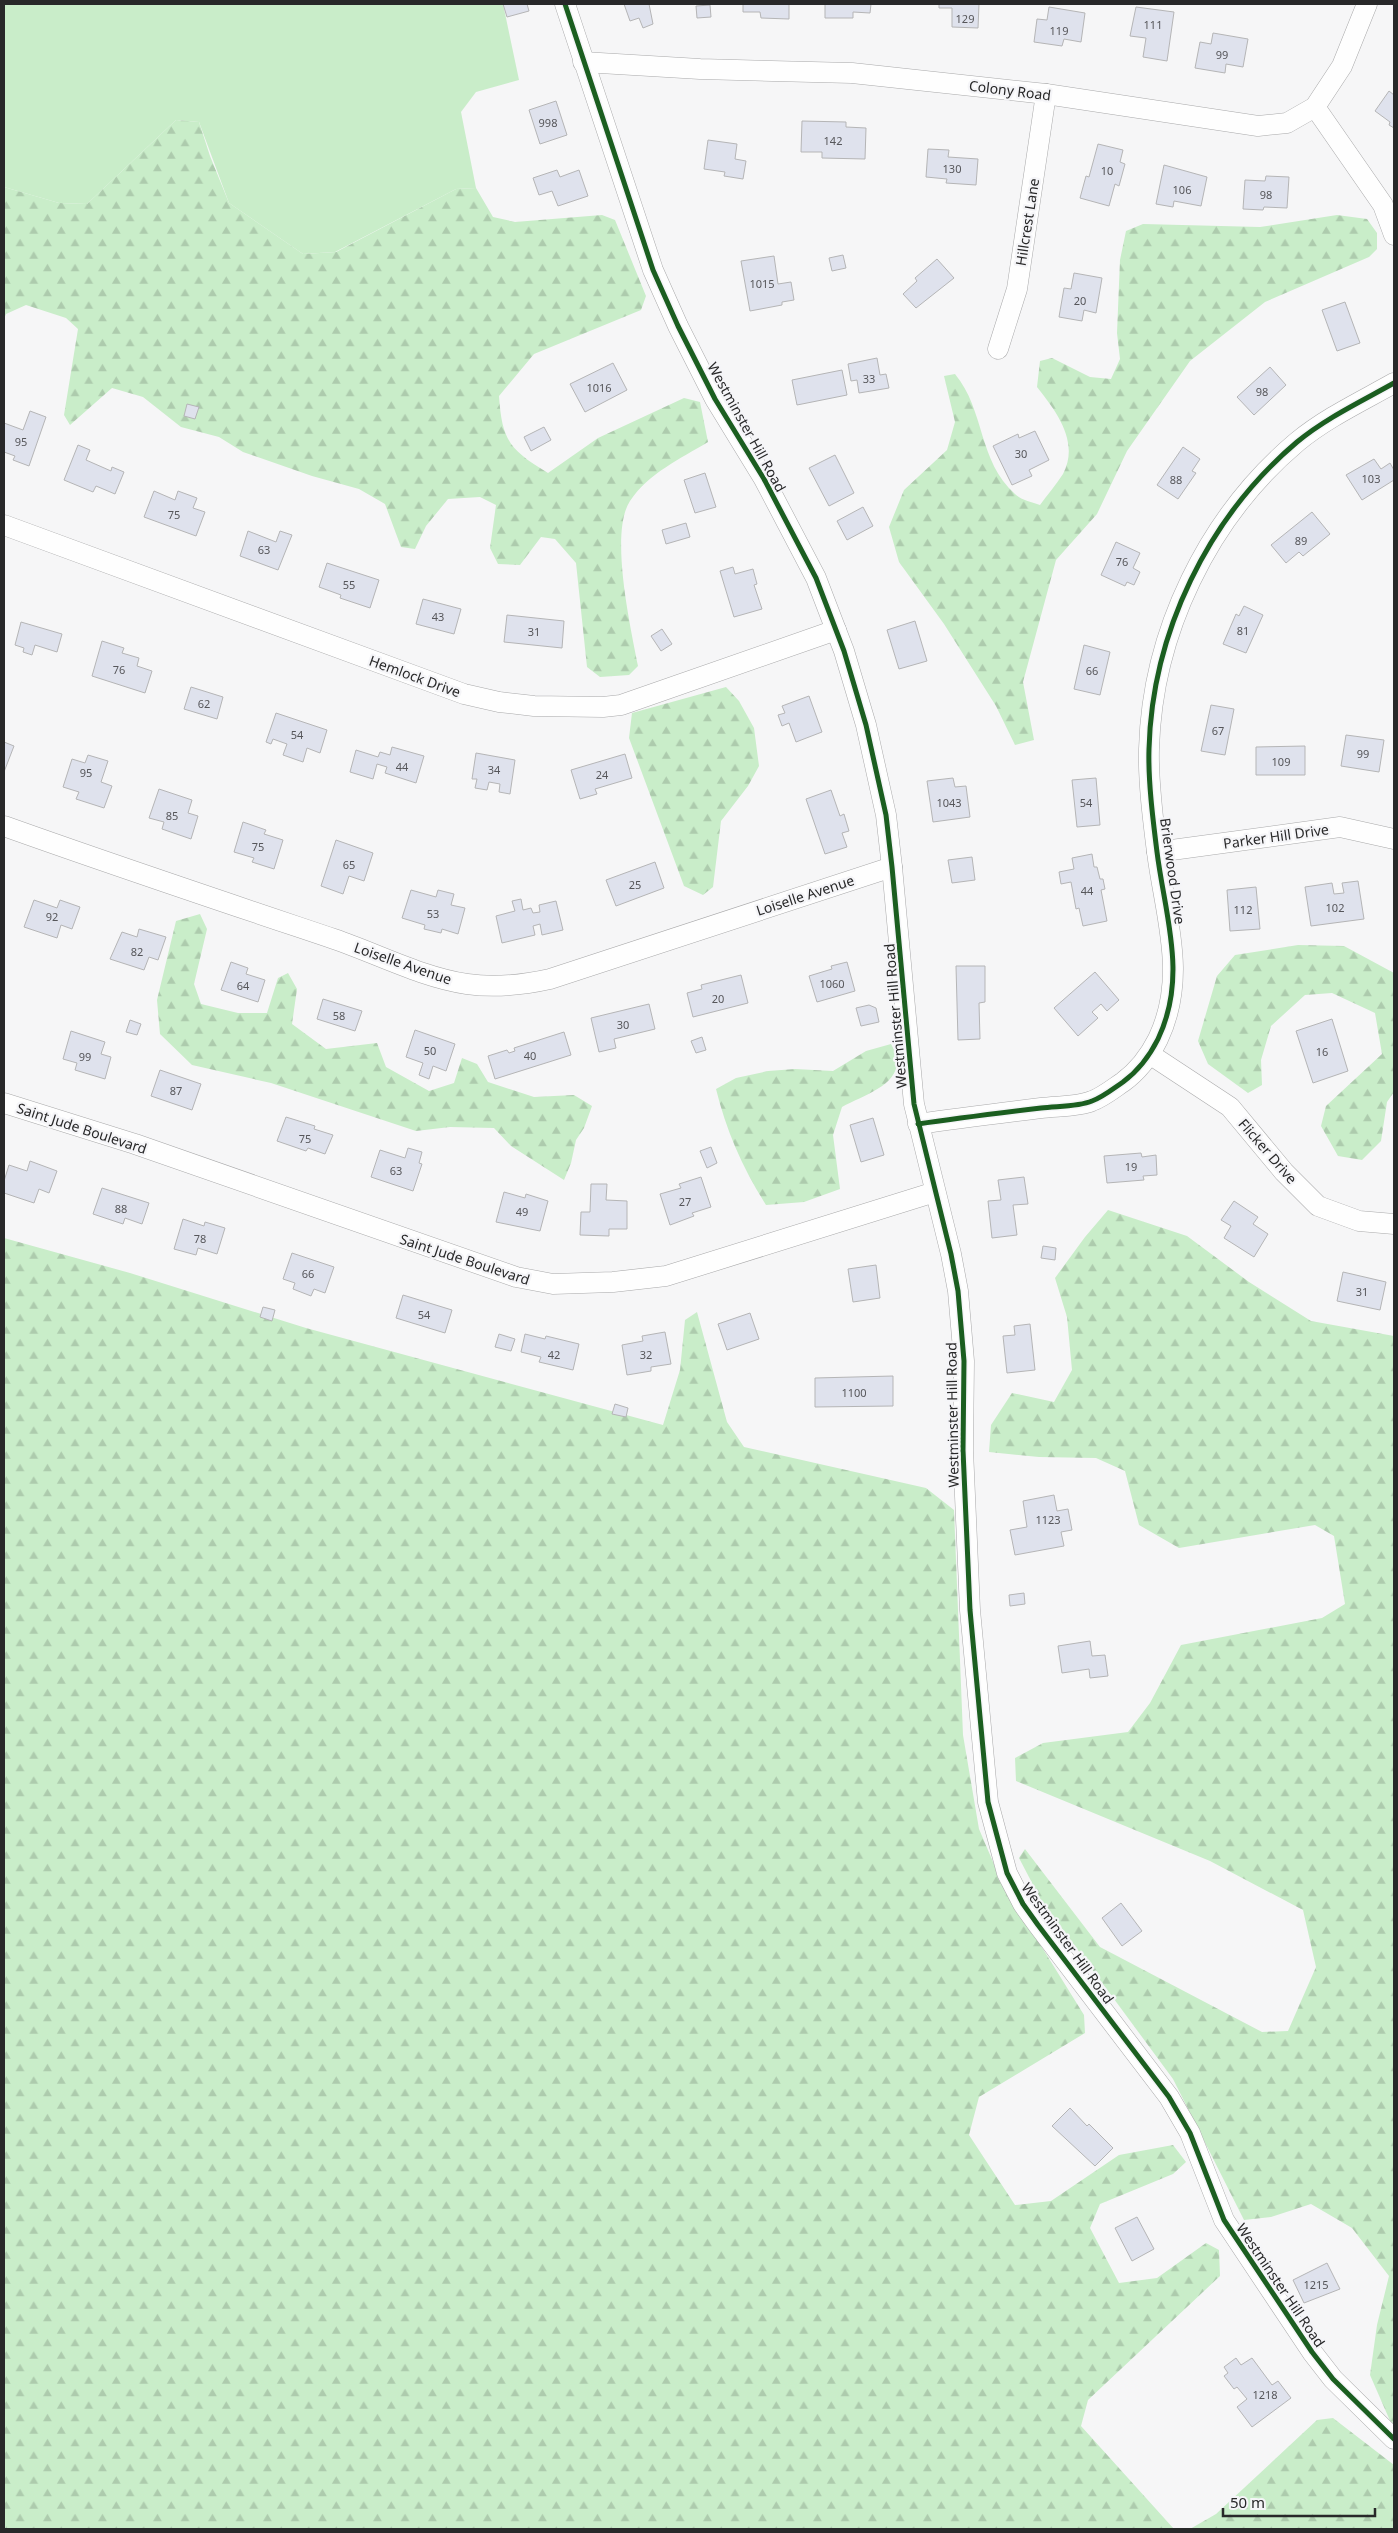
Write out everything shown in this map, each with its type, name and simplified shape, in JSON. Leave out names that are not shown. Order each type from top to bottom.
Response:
[{"type":"street","name":"Westminster Hill Road","points":[[565,4],[660,286],[715,399],[764,479],[816,578],[858,693],[866,724],[886,816],[914,1104],[952,1254],[958,1291],[964,1361],[964,1478],[973,1658],[981,1715],[982,1758],[988,1802],[1007,1873],[1023,1904],[1038,1925],[1169,2097],[1190,2133],[1224,2220],[1312,2352],[1333,2379],[1394,2439]]},
{"type":"street","name":"Colony Road","points":[[584,62],[700,69],[852,73],[1046,94],[1258,126],[1287,123],[1315,106],[1342,66],[1367,4]]},
{"type":"street","name":"Hillcrest Lane","points":[[998,348],[1017,290],[1046,94]]},
{"type":"street","points":[[1315,106],[1383,204],[1394,235]]},
{"type":"street","name":"Brierwood Drive","points":[[918,1124],[1092,1101],[1126,1080],[1151,1055],[1166,1022],[1175,980],[1169,919],[1157,852],[1149,750],[1154,692],[1175,615],[1198,564],[1225,521],[1256,484],[1298,442],[1394,383]]},
{"type":"street","name":"Hemlock Drive","points":[[4,525],[464,694],[499,702],[571,708],[621,705],[836,630]]},
{"type":"street","name":"Loiselle Avenue","points":[[4,826],[152,879],[352,945],[448,980],[490,986],[521,986],[550,979],[892,867]]},
{"type":"street","name":"Parker Hill Drive","points":[[1157,852],[1340,827],[1394,839]]},
{"type":"street","name":"Flicker Drive","points":[[1151,1055],[1230,1108],[1284,1172],[1318,1206],[1359,1221],[1394,1224]]},
{"type":"street","name":"Saint Jude Boulevard","points":[[4,1103],[134,1144],[498,1272],[554,1284],[612,1282],[666,1276],[935,1192]]},
{"type":"green space","points":[[4,4],[503,4],[519,80],[476,92],[461,112],[476,188],[456,189],[335,252],[303,254],[229,203],[199,122],[176,120],[87,204],[59,203],[4,187]]},
{"type":"green space","points":[[176,120],[199,122],[229,203],[303,254],[336,252],[456,189],[476,188],[493,217],[515,222],[602,215],[615,220],[646,296],[641,310],[534,354],[499,396],[503,424],[510,443],[525,458],[548,473],[598,438],[684,398],[700,402],[708,442],[666,467],[646,482],[630,501],[624,516],[621,535],[621,558],[627,606],[638,666],[629,675],[600,677],[587,667],[576,563],[555,539],[541,537],[520,565],[498,564],[490,548],[496,505],[480,497],[448,499],[426,526],[415,549],[401,547],[385,504],[359,489],[312,476],[243,452],[219,437],[181,427],[143,397],[112,388],[70,425],[64,415],[78,329],[66,318],[26,305],[6,314],[4,319],[4,187],[59,203],[87,204]]},
{"type":"green space","points":[[1337,215],[1367,219],[1377,233],[1377,249],[1369,257],[1265,302],[1190,361],[1127,451],[1097,514],[1056,560],[1023,682],[1034,740],[1015,745],[996,706],[944,624],[899,562],[889,527],[904,490],[947,450],[955,422],[944,376],[955,374],[965,388],[994,466],[1003,481],[1017,496],[1040,505],[1063,474],[1068,462],[1069,450],[1064,428],[1037,387],[1040,361],[1052,358],[1090,377],[1111,379],[1120,359],[1117,333],[1120,260],[1126,231],[1143,224],[1260,227]]},
{"type":"green space","points":[[726,687],[739,701],[754,728],[759,766],[748,786],[721,821],[713,887],[703,895],[684,886],[629,738],[632,713]]},
{"type":"green space","points":[[200,914],[207,929],[194,984],[201,1004],[238,1013],[267,1013],[278,978],[288,973],[297,989],[292,1024],[326,1049],[377,1043],[386,1067],[429,1091],[454,1083],[462,1058],[477,1064],[488,1082],[534,1097],[574,1095],[592,1106],[584,1128],[576,1140],[571,1163],[564,1180],[511,1146],[494,1128],[450,1127],[416,1131],[271,1083],[192,1065],[160,1034],[157,1000],[176,921]]},
{"type":"green space","points":[[1298,945],[1344,946],[1394,973],[1394,1092],[1387,1102],[1381,1141],[1362,1160],[1338,1156],[1321,1126],[1326,1106],[1382,1054],[1375,1013],[1332,993],[1305,995],[1271,1026],[1261,1060],[1262,1085],[1248,1093],[1208,1064],[1198,1041],[1217,976],[1235,955]]},
{"type":"green space","points":[[891,1044],[896,1057],[896,1067],[892,1077],[875,1091],[842,1107],[833,1135],[840,1189],[804,1202],[766,1205],[736,1149],[716,1089],[736,1078],[768,1071],[795,1069],[833,1071],[866,1051]]},
{"type":"green space","points":[[1108,1210],[1187,1236],[1249,1282],[1311,1321],[1394,1336],[1394,2425],[1391,2423],[1370,2375],[1377,2325],[1389,2276],[1352,2228],[1311,2204],[1271,2217],[1244,2220],[1173,2079],[1041,1900],[1019,1858],[1025,1849],[1100,1947],[1262,2032],[1288,2031],[1316,1967],[1303,1910],[1210,1861],[1016,1781],[1015,1758],[1043,1743],[1128,1732],[1150,1703],[1181,1645],[1322,1618],[1345,1604],[1334,1536],[1315,1525],[1179,1548],[1139,1525],[1125,1471],[1096,1458],[1039,1457],[989,1452],[991,1425],[1012,1393],[1054,1402],[1072,1370],[1067,1317],[1055,1278],[1085,1237]]},
{"type":"green space","points":[[4,1238],[130,1273],[306,1328],[663,1425],[680,1370],[685,1320],[697,1312],[727,1422],[744,1447],[926,1488],[954,1510],[963,1735],[979,1829],[1002,1883],[1084,2015],[1085,2033],[979,2097],[969,2135],[1015,2205],[1051,2201],[1119,2155],[1173,2145],[1186,2162],[1173,2174],[1100,2204],[1090,2228],[1119,2283],[1157,2278],[1206,2243],[1219,2250],[1220,2276],[1088,2400],[1081,2426],[1174,2529],[4,2529]]},
{"type":"green space","points":[[1333,2418],[1394,2465],[1394,2529],[1190,2529],[1216,2514],[1317,2420]]},
{"type":"building","points":[[503,4],[527,4],[529,11],[507,17]]},
{"type":"building","points":[[624,4],[649,4],[653,24],[643,28],[639,18],[630,21]]},
{"type":"building","points":[[743,4],[789,4],[789,19],[761,18],[760,12],[743,12]]},
{"type":"building","points":[[825,4],[871,4],[870,13],[853,12],[853,18],[825,18]]},
{"type":"building","points":[[939,4],[979,4],[978,28],[952,27],[952,8],[939,8]]},
{"type":"building","points":[[710,5],[711,17],[697,18],[696,6]]},
{"type":"building","points":[[1049,7],[1085,13],[1081,42],[1064,39],[1062,46],[1034,42],[1037,19],[1047,20]]},
{"type":"building","points":[[1136,7],[1174,12],[1167,61],[1143,57],[1146,38],[1130,36]]},
{"type":"building","points":[[1213,33],[1248,39],[1243,67],[1226,64],[1225,73],[1195,68],[1200,42],[1211,44]]},
{"type":"building","points":[[1389,91],[1394,95],[1394,128],[1389,125],[1390,122],[1375,111]]},
{"type":"building","points":[[556,101],[567,135],[540,144],[529,110]]},
{"type":"building","points":[[802,121],[846,122],[846,127],[866,128],[865,159],[822,158],[822,152],[801,152]]},
{"type":"building","points":[[708,140],[737,144],[735,159],[746,161],[743,179],[724,176],[725,172],[704,169]]},
{"type":"building","points":[[1098,144],[1123,150],[1120,162],[1125,164],[1119,186],[1115,184],[1109,206],[1080,198],[1086,176],[1089,177]]},
{"type":"building","points":[[928,149],[949,150],[948,157],[978,159],[976,185],[946,183],[947,179],[926,177]]},
{"type":"building","points":[[1164,165],[1207,177],[1201,206],[1174,201],[1173,207],[1156,204]]},
{"type":"building","points":[[557,170],[560,177],[579,170],[588,196],[558,206],[552,191],[539,195],[533,178]]},
{"type":"building","points":[[1266,176],[1289,177],[1287,208],[1264,207],[1263,210],[1243,209],[1245,180],[1265,181]]},
{"type":"building","points":[[843,255],[846,268],[832,271],[829,258]]},
{"type":"building","points":[[774,256],[778,284],[791,282],[794,300],[782,302],[782,305],[750,311],[741,261]]},
{"type":"building","points":[[937,259],[954,278],[916,308],[903,294],[917,281],[915,278]]},
{"type":"building","points":[[1074,273],[1102,278],[1096,313],[1084,310],[1082,321],[1059,317],[1064,288],[1071,289]]},
{"type":"building","points":[[1345,302],[1360,343],[1337,351],[1322,310]]},
{"type":"building","points":[[877,358],[880,375],[886,374],[889,388],[859,393],[857,380],[851,381],[848,364]]},
{"type":"building","points":[[613,363],[627,390],[585,412],[570,384]]},
{"type":"building","points":[[1270,367],[1286,385],[1254,415],[1237,397]]},
{"type":"building","points":[[842,370],[847,395],[797,405],[792,380]]},
{"type":"building","points":[[187,404],[199,407],[195,419],[184,416]]},
{"type":"building","points":[[30,411],[46,417],[29,466],[13,460],[15,456],[4,452],[4,423],[23,430]]},
{"type":"building","points":[[544,427],[551,440],[531,451],[524,437]]},
{"type":"building","points":[[1035,431],[1049,460],[1029,470],[1032,476],[1012,485],[993,446],[1018,434],[1019,438]]},
{"type":"building","points":[[78,445],[90,450],[86,460],[111,471],[112,467],[124,472],[115,494],[96,486],[93,492],[64,480]]},
{"type":"building","points":[[1183,447],[1200,459],[1192,471],[1196,473],[1178,499],[1157,485]]},
{"type":"building","points":[[835,455],[854,493],[829,506],[809,468]]},
{"type":"building","points":[[1374,459],[1381,469],[1390,463],[1394,470],[1394,480],[1362,500],[1346,475]]},
{"type":"building","points":[[705,473],[716,507],[695,513],[684,480]]},
{"type":"building","points":[[154,491],[175,500],[178,491],[197,498],[193,508],[205,512],[196,536],[144,517]]},
{"type":"building","points":[[863,507],[873,526],[847,540],[837,521]]},
{"type":"building","points":[[1312,512],[1330,534],[1303,556],[1299,552],[1286,563],[1271,545]]},
{"type":"building","points":[[686,523],[690,537],[666,544],[662,530]]},
{"type":"building","points":[[248,531],[276,542],[280,531],[292,535],[278,570],[240,556]]},
{"type":"building","points":[[1116,542],[1140,553],[1133,568],[1140,572],[1134,585],[1127,582],[1125,586],[1101,575]]},
{"type":"building","points":[[327,563],[379,580],[370,608],[340,598],[341,595],[319,587]]},
{"type":"building","points":[[733,567],[735,574],[753,569],[757,584],[754,585],[762,609],[734,617],[720,571]]},
{"type":"building","points":[[423,599],[461,609],[454,634],[416,624]]},
{"type":"building","points":[[1244,606],[1263,615],[1246,653],[1223,644],[1236,614],[1239,616]]},
{"type":"building","points":[[507,615],[564,621],[562,648],[504,642]]},
{"type":"building","points":[[915,621],[927,661],[899,669],[887,630]]},
{"type":"building","points":[[21,622],[62,634],[57,652],[35,645],[32,655],[23,652],[24,648],[15,645]]},
{"type":"building","points":[[662,629],[672,644],[661,651],[651,636]]},
{"type":"building","points":[[102,641],[124,648],[122,653],[139,658],[137,666],[152,671],[145,693],[92,676]]},
{"type":"building","points":[[1084,645],[1110,652],[1100,695],[1074,689]]},
{"type":"building","points":[[191,687],[223,697],[217,719],[184,709]]},
{"type":"building","points":[[809,696],[822,732],[796,742],[789,723],[782,726],[778,715],[785,713],[782,706]]},
{"type":"building","points":[[1211,705],[1234,709],[1225,755],[1201,751]]},
{"type":"building","points":[[276,713],[327,730],[320,753],[307,748],[303,762],[283,755],[287,744],[273,739],[271,744],[266,742]]},
{"type":"building","points":[[1346,735],[1384,740],[1379,772],[1341,766]]},
{"type":"building","points":[[4,742],[14,746],[4,772]]},
{"type":"building","points":[[1305,746],[1305,775],[1256,775],[1256,747]]},
{"type":"building","points":[[392,747],[424,756],[416,783],[385,773],[387,767],[377,764],[373,779],[350,772],[356,750],[378,757],[380,752],[390,755]]},
{"type":"building","points":[[476,753],[515,760],[510,794],[499,792],[500,784],[489,782],[487,790],[475,788],[477,779],[472,779]]},
{"type":"building","points":[[625,754],[632,778],[595,789],[597,794],[580,799],[571,770]]},
{"type":"building","points":[[88,755],[108,761],[101,782],[112,786],[104,808],[76,799],[79,792],[63,787],[72,759],[85,763]]},
{"type":"building","points":[[953,778],[955,787],[966,786],[970,817],[933,822],[927,781]]},
{"type":"building","points":[[1096,778],[1100,825],[1077,827],[1072,780]]},
{"type":"building","points":[[159,789],[192,800],[188,813],[198,816],[191,839],[162,829],[164,822],[149,818]]},
{"type":"building","points":[[831,790],[840,816],[844,814],[849,831],[842,833],[847,847],[825,854],[806,799]]},
{"type":"building","points":[[243,822],[266,830],[264,834],[283,840],[274,869],[252,862],[254,858],[234,852]]},
{"type":"building","points":[[336,840],[373,853],[364,881],[349,876],[343,894],[321,886]]},
{"type":"building","points":[[1092,854],[1094,867],[1097,867],[1100,879],[1103,879],[1105,889],[1101,890],[1107,921],[1083,926],[1079,908],[1076,909],[1071,882],[1061,884],[1059,872],[1074,869],[1072,858]]},
{"type":"building","points":[[972,857],[975,880],[952,883],[948,860]]},
{"type":"building","points":[[655,862],[664,888],[616,906],[606,880]]},
{"type":"building","points":[[1358,881],[1364,919],[1311,926],[1305,887],[1332,883],[1334,894],[1344,893],[1342,883]]},
{"type":"building","points":[[1256,887],[1260,929],[1230,931],[1227,890]]},
{"type":"building","points":[[411,890],[436,897],[438,890],[454,894],[451,905],[465,908],[458,934],[442,929],[441,933],[424,929],[425,925],[402,918]]},
{"type":"building","points":[[521,899],[523,910],[531,908],[533,913],[540,912],[539,905],[556,901],[563,930],[542,935],[540,924],[533,926],[535,935],[502,943],[496,916],[515,911],[512,901]]},
{"type":"building","points":[[34,900],[57,908],[60,900],[80,907],[72,929],[61,925],[57,938],[24,927]]},
{"type":"building","points":[[139,929],[166,937],[158,960],[149,957],[144,970],[110,959],[122,932],[137,937]]},
{"type":"building","points":[[231,962],[248,968],[246,974],[265,980],[258,1002],[221,990]]},
{"type":"building","points":[[847,962],[855,991],[817,1002],[809,976],[832,969],[831,966]]},
{"type":"building","points":[[956,966],[985,966],[985,1002],[979,1003],[980,1039],[958,1040]]},
{"type":"building","points":[[1095,972],[1119,1000],[1107,1011],[1101,1004],[1092,1012],[1098,1018],[1078,1036],[1054,1008]]},
{"type":"building","points":[[741,975],[748,1003],[693,1017],[687,993],[702,989],[701,985]]},
{"type":"building","points":[[323,999],[362,1011],[355,1031],[317,1019]]},
{"type":"building","points":[[649,1004],[655,1029],[614,1039],[616,1048],[599,1052],[591,1018]]},
{"type":"building","points":[[869,1005],[876,1008],[879,1022],[861,1026],[856,1008]]},
{"type":"building","points":[[1332,1019],[1348,1071],[1313,1083],[1296,1031]]},
{"type":"building","points":[[130,1020],[141,1024],[137,1035],[126,1032]]},
{"type":"building","points":[[415,1030],[455,1044],[446,1071],[433,1066],[429,1079],[419,1075],[423,1063],[406,1057]]},
{"type":"building","points":[[71,1031],[105,1042],[101,1054],[111,1057],[105,1079],[75,1070],[77,1063],[63,1059]]},
{"type":"building","points":[[564,1032],[571,1055],[495,1079],[488,1056],[507,1050],[509,1053],[515,1051],[514,1048]]},
{"type":"building","points":[[702,1037],[706,1050],[696,1053],[691,1041]]},
{"type":"building","points":[[160,1070],[201,1084],[192,1110],[151,1096]]},
{"type":"building","points":[[286,1117],[315,1126],[314,1129],[333,1135],[325,1154],[308,1148],[306,1151],[277,1141]]},
{"type":"building","points":[[873,1118],[884,1155],[861,1162],[850,1125]]},
{"type":"building","points":[[711,1147],[717,1163],[707,1168],[700,1151]]},
{"type":"building","points":[[408,1148],[422,1152],[419,1163],[422,1164],[413,1191],[371,1177],[380,1150],[405,1158]]},
{"type":"building","points":[[1141,1153],[1142,1157],[1156,1155],[1157,1175],[1143,1176],[1144,1180],[1107,1183],[1104,1156]]},
{"type":"building","points":[[30,1161],[57,1171],[49,1193],[39,1189],[34,1203],[4,1193],[4,1181],[9,1165],[27,1171]]},
{"type":"building","points":[[701,1177],[711,1207],[692,1213],[694,1216],[670,1225],[660,1194],[681,1188],[679,1184]]},
{"type":"building","points":[[1024,1177],[1028,1204],[1013,1205],[1017,1235],[992,1238],[988,1201],[1001,1200],[998,1180]]},
{"type":"building","points":[[591,1184],[607,1184],[606,1200],[627,1201],[627,1229],[609,1229],[609,1236],[580,1235],[581,1212],[590,1212]]},
{"type":"building","points":[[102,1188],[149,1203],[142,1224],[125,1218],[123,1224],[93,1214]]},
{"type":"building","points":[[504,1192],[525,1198],[526,1194],[548,1201],[540,1231],[496,1222]]},
{"type":"building","points":[[1234,1201],[1258,1217],[1253,1224],[1268,1234],[1254,1257],[1224,1238],[1231,1226],[1221,1220]]},
{"type":"building","points":[[183,1219],[204,1226],[205,1222],[225,1228],[217,1254],[198,1248],[196,1255],[174,1249]]},
{"type":"building","points":[[1043,1246],[1056,1248],[1055,1260],[1041,1258]]},
{"type":"building","points":[[292,1253],[334,1267],[325,1293],[314,1289],[311,1296],[293,1289],[295,1283],[283,1279]]},
{"type":"building","points":[[876,1265],[880,1298],[853,1302],[848,1269]]},
{"type":"building","points":[[1343,1272],[1386,1282],[1380,1310],[1337,1301]]},
{"type":"building","points":[[403,1295],[452,1310],[445,1333],[396,1318]]},
{"type":"building","points":[[263,1307],[275,1310],[272,1321],[260,1317]]},
{"type":"building","points":[[750,1313],[759,1339],[727,1350],[718,1324]]},
{"type":"building","points":[[1030,1324],[1035,1370],[1007,1373],[1003,1336],[1015,1335],[1014,1326]]},
{"type":"building","points":[[665,1332],[671,1364],[651,1367],[651,1371],[627,1375],[622,1345],[643,1341],[642,1336]]},
{"type":"building","points":[[499,1334],[515,1339],[511,1351],[495,1347]]},
{"type":"building","points":[[525,1334],[545,1339],[546,1336],[579,1344],[573,1370],[539,1362],[541,1357],[521,1352]]},
{"type":"building","points":[[893,1376],[893,1406],[815,1407],[815,1378]]},
{"type":"building","points":[[615,1404],[628,1408],[626,1417],[612,1414]]},
{"type":"building","points":[[1054,1495],[1057,1511],[1068,1509],[1072,1530],[1061,1532],[1064,1546],[1015,1555],[1010,1530],[1027,1527],[1023,1501]]},
{"type":"building","points":[[1024,1593],[1025,1604],[1010,1606],[1009,1595]]},
{"type":"building","points":[[1090,1641],[1092,1656],[1105,1655],[1108,1676],[1090,1678],[1089,1669],[1062,1673],[1058,1646]]},
{"type":"building","points":[[1121,1903],[1142,1931],[1122,1946],[1102,1918]]},
{"type":"building","points":[[1070,2108],[1087,2126],[1089,2124],[1113,2148],[1095,2166],[1052,2126]]},
{"type":"building","points":[[1137,2217],[1154,2249],[1132,2261],[1115,2228]]},
{"type":"building","points":[[1327,2263],[1340,2289],[1304,2303],[1293,2280]]},
{"type":"building","points":[[1236,2358],[1241,2365],[1252,2358],[1272,2385],[1278,2381],[1291,2398],[1252,2427],[1237,2407],[1247,2399],[1237,2387],[1234,2389],[1224,2376],[1228,2373],[1224,2367]]},
{"type":"cycle path","points":[[565,4],[653,270],[678,326],[715,399],[764,479],[816,578],[844,651],[866,725],[886,815],[914,1104],[951,1254],[958,1291],[964,1361],[963,1450],[970,1610],[988,1802],[1007,1873],[1023,1904],[1038,1925],[1169,2097],[1190,2133],[1224,2220],[1312,2352],[1333,2379],[1394,2439]]},
{"type":"cycle path","points":[[918,1124],[1086,1103],[1104,1095],[1123,1082],[1139,1068],[1151,1051],[1167,1016],[1172,992],[1173,969],[1169,923],[1152,814],[1149,749],[1153,706],[1161,663],[1174,621],[1191,580],[1212,542],[1237,505],[1265,472],[1308,433],[1344,410],[1394,383]]}]
